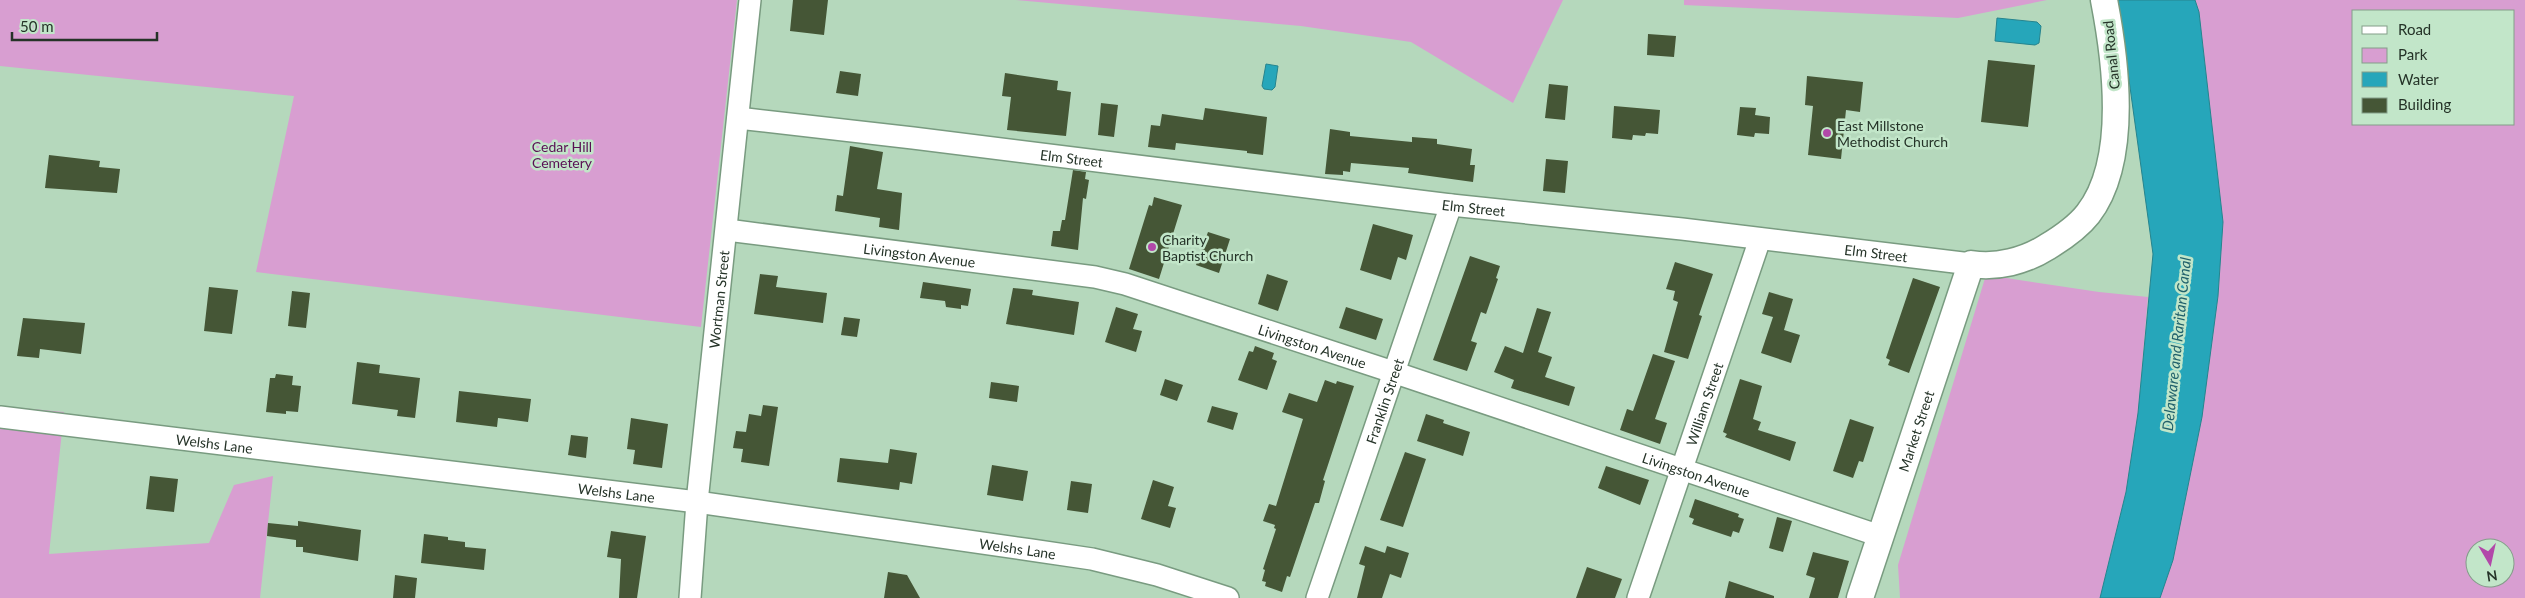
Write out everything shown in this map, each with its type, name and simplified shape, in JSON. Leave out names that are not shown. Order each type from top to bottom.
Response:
[{"type":"street","name":"Wortman Street","points":[[690,598],[696,502],[727,230],[750,0]]},
{"type":"street","name":"Canal Road","points":[[2104,0],[2114,66],[2116,111]]},
{"type":"street","name":"Elm Street","points":[[738,118],[933,140],[1451,205],[1682,229],[1990,267],[2039,252],[2079,225],[2101,192],[2110,163],[2116,111]]},
{"type":"street","name":"Franklin Street","points":[[1317,598],[1451,205]]},
{"type":"street","name":"Livingston Avenue","points":[[727,230],[1095,277],[1125,284],[1880,536]]},
{"type":"street","name":"William Street","points":[[1638,598],[1760,239]]},
{"type":"street","name":"Market Street","points":[[1860,598],[1971,264]]},
{"type":"street","name":"Welshs Lane","points":[[0,417],[696,502],[1092,559],[1157,575],[1228,598]]},
{"type":"green space","name":"Cedar Hill Cemetery","points":[[0,0],[737,0],[701,327],[256,272],[294,96],[0,66]]},
{"type":"green space","points":[[1016,0],[1563,0],[1513,103],[1411,42],[1301,26]]},
{"type":"green space","points":[[1684,0],[2047,0],[1958,18],[1684,5]]},
{"type":"green space","points":[[2195,0],[2525,0],[2525,598],[2160,598],[2173,560],[2202,417],[2218,296],[2223,222],[2199,12]]},
{"type":"green space","points":[[1986,275],[2099,292],[2148,297],[2138,413],[2126,492],[2100,598],[1900,598],[1898,565]]},
{"type":"green space","points":[[0,406],[64,412],[49,554],[209,543],[234,485],[273,476],[260,598],[0,598]]},
{"type":"water","name":"Delaware and Raritan Canal","points":[[2118,0],[2195,0],[2199,12],[2223,222],[2218,296],[2202,417],[2173,560],[2160,598],[2100,598],[2126,492],[2138,413],[2153,254]]},
{"type":"water","points":[[1997,18],[2037,22],[2041,26],[2039,43],[2035,45],[1995,41]]},
{"type":"water","points":[[1266,64],[1278,66],[1275,87],[1272,90],[1264,89],[1262,86]]},
{"type":"building","points":[[793,0],[828,0],[824,35],[790,31]]},
{"type":"building","points":[[1648,34],[1676,36],[1674,57],[1647,55]]},
{"type":"building","points":[[1988,60],[2035,65],[2028,127],[1981,122]]},
{"type":"building","points":[[840,71],[861,74],[858,96],[836,93]]},
{"type":"building","points":[[1005,73],[1058,81],[1057,90],[1071,92],[1066,136],[1007,130],[1011,97],[1002,96]]},
{"type":"building","name":"East Millstone Methodist Church","points":[[1807,76],[1863,82],[1860,112],[1846,110],[1841,159],[1808,155],[1813,106],[1805,105]]},
{"type":"building","points":[[1549,84],[1568,86],[1565,120],[1545,118]]},
{"type":"building","points":[[1101,103],[1118,105],[1114,137],[1098,135]]},
{"type":"building","points":[[1614,106],[1660,110],[1658,134],[1633,135],[1632,140],[1612,138]]},
{"type":"building","points":[[1740,107],[1756,108],[1755,115],[1770,117],[1769,134],[1755,133],[1754,137],[1737,135]]},
{"type":"building","points":[[1205,108],[1267,117],[1263,155],[1247,153],[1247,151],[1176,143],[1175,150],[1148,147],[1151,125],[1160,126],[1162,114],[1203,120]]},
{"type":"building","points":[[1330,129],[1350,132],[1350,136],[1412,142],[1412,137],[1437,139],[1437,144],[1472,149],[1470,165],[1475,165],[1473,182],[1408,173],[1409,168],[1351,163],[1350,172],[1343,171],[1343,175],[1325,174]]},
{"type":"building","points":[[850,146],[883,152],[877,189],[902,193],[899,230],[879,227],[880,218],[835,211],[837,195],[843,196]]},
{"type":"building","points":[[49,155],[100,161],[99,167],[120,169],[117,193],[45,188]]},
{"type":"building","points":[[1546,159],[1568,161],[1565,193],[1543,191]]},
{"type":"building","points":[[1073,170],[1086,172],[1085,179],[1089,180],[1086,199],[1083,198],[1078,250],[1051,246],[1053,231],[1060,231],[1062,220],[1065,220]]},
{"type":"building","name":"Charity Baptist Church","points":[[1154,197],[1182,205],[1159,279],[1129,269],[1149,205],[1152,206]]},
{"type":"building","points":[[1373,224],[1413,235],[1406,260],[1398,257],[1391,280],[1360,270]]},
{"type":"building","points":[[1208,232],[1230,239],[1219,273],[1196,265]]},
{"type":"building","points":[[1470,256],[1500,266],[1496,278],[1498,279],[1486,314],[1481,312],[1471,341],[1477,343],[1467,371],[1433,360]]},
{"type":"building","points":[[1675,262],[1713,274],[1699,315],[1702,316],[1688,359],[1664,352],[1678,302],[1673,300],[1675,291],[1666,289]]},
{"type":"building","points":[[760,274],[778,276],[776,287],[827,293],[823,323],[754,314]]},
{"type":"building","points":[[1267,274],[1288,281],[1278,311],[1258,304]]},
{"type":"building","points":[[1913,278],[1940,287],[1909,373],[1888,365],[1890,360],[1886,358]]},
{"type":"building","points":[[923,282],[971,289],[968,306],[961,305],[961,309],[946,307],[945,301],[920,298]]},
{"type":"building","points":[[209,287],[238,290],[232,334],[204,331]]},
{"type":"building","points":[[1013,288],[1033,290],[1032,295],[1079,302],[1074,335],[1006,324]]},
{"type":"building","points":[[292,291],[310,293],[306,328],[288,326]]},
{"type":"building","points":[[1769,292],[1793,299],[1784,330],[1800,335],[1791,363],[1761,353],[1773,317],[1762,314]]},
{"type":"building","points":[[1116,307],[1138,314],[1133,329],[1142,331],[1136,352],[1105,342]]},
{"type":"building","points":[[1346,307],[1383,319],[1376,340],[1339,328]]},
{"type":"building","points":[[1537,308],[1551,312],[1538,352],[1552,357],[1545,377],[1575,387],[1569,406],[1511,388],[1514,380],[1494,372],[1505,346],[1523,353]]},
{"type":"building","points":[[844,317],[860,319],[857,337],[841,335]]},
{"type":"building","points":[[23,318],[85,323],[81,354],[40,349],[39,358],[17,356]]},
{"type":"building","points":[[1255,346],[1274,353],[1272,359],[1277,361],[1267,390],[1238,380],[1249,351],[1253,352]]},
{"type":"building","points":[[1653,354],[1675,361],[1655,419],[1667,423],[1660,444],[1620,430],[1627,409],[1633,411]]},
{"type":"building","points":[[357,362],[380,365],[379,373],[420,378],[415,418],[397,416],[398,410],[352,404]]},
{"type":"building","points":[[276,374],[293,376],[292,385],[301,386],[298,412],[286,411],[286,414],[266,412],[270,378],[275,378]]},
{"type":"building","points":[[1165,379],[1183,385],[1177,401],[1160,395]]},
{"type":"building","points":[[1740,379],[1762,386],[1753,419],[1761,422],[1758,430],[1796,442],[1790,461],[1725,437],[1727,434],[1723,432]]},
{"type":"building","points":[[1325,380],[1336,384],[1337,381],[1354,386],[1323,480],[1325,481],[1319,503],[1315,503],[1290,577],[1287,576],[1282,592],[1265,586],[1266,582],[1262,581],[1265,570],[1263,569],[1276,529],[1274,528],[1275,525],[1263,521],[1269,504],[1276,506],[1303,419],[1282,412],[1289,393],[1317,402]]},
{"type":"building","points":[[991,382],[1019,386],[1017,402],[989,398]]},
{"type":"building","points":[[459,391],[531,399],[528,422],[498,418],[497,427],[456,422]]},
{"type":"building","points":[[763,405],[778,407],[769,466],[741,462],[743,449],[733,448],[736,431],[746,432],[749,414],[761,416]]},
{"type":"building","points":[[1212,406],[1238,413],[1233,430],[1207,422]]},
{"type":"building","points":[[1426,414],[1444,420],[1443,423],[1470,432],[1463,456],[1417,441]]},
{"type":"building","points":[[631,418],[668,424],[662,468],[633,464],[635,450],[627,449]]},
{"type":"building","points":[[1850,419],[1874,427],[1863,462],[1859,461],[1853,478],[1833,471]]},
{"type":"building","points":[[571,435],[588,437],[586,458],[568,455]]},
{"type":"building","points":[[890,449],[917,453],[912,484],[900,482],[899,490],[837,482],[840,458],[888,463]]},
{"type":"building","points":[[1405,452],[1426,459],[1403,527],[1380,520]]},
{"type":"building","points":[[992,465],[1028,471],[1023,501],[987,495]]},
{"type":"building","points":[[1606,466],[1649,480],[1640,505],[1598,488]]},
{"type":"building","points":[[150,476],[178,479],[174,512],[146,509]]},
{"type":"building","points":[[1153,480],[1174,487],[1168,506],[1176,508],[1170,528],[1141,519]]},
{"type":"building","points":[[1071,481],[1092,484],[1088,513],[1067,510]]},
{"type":"building","points":[[1695,499],[1739,514],[1738,517],[1744,519],[1739,533],[1733,531],[1731,537],[1692,524],[1694,519],[1689,517]]},
{"type":"building","points":[[1777,517],[1792,521],[1783,552],[1769,548]]},
{"type":"building","points":[[298,521],[361,530],[358,561],[303,552],[303,547],[296,547],[296,540],[267,536],[268,523],[298,526]]},
{"type":"building","points":[[611,531],[646,536],[637,598],[619,598],[621,559],[607,557]]},
{"type":"building","points":[[424,534],[448,537],[448,540],[465,542],[465,547],[486,549],[484,570],[421,563]]},
{"type":"building","points":[[1365,546],[1385,553],[1387,546],[1409,553],[1401,578],[1390,574],[1382,598],[1357,598],[1365,566],[1359,564]]},
{"type":"building","points":[[1813,552],[1849,561],[1838,598],[1809,598],[1815,578],[1806,575]]},
{"type":"building","points":[[1587,567],[1622,579],[1615,598],[1576,598]]},
{"type":"building","points":[[888,572],[907,575],[920,598],[884,598]]},
{"type":"building","points":[[395,575],[417,578],[415,598],[393,598]]},
{"type":"building","points":[[1729,581],[1774,596],[1774,598],[1725,598]]},
{"type":"place","name":"East Millstone Methodist Church","points":[[1827,133]]},
{"type":"place","name":"Charity Baptist Church","points":[[1152,247]]}]
